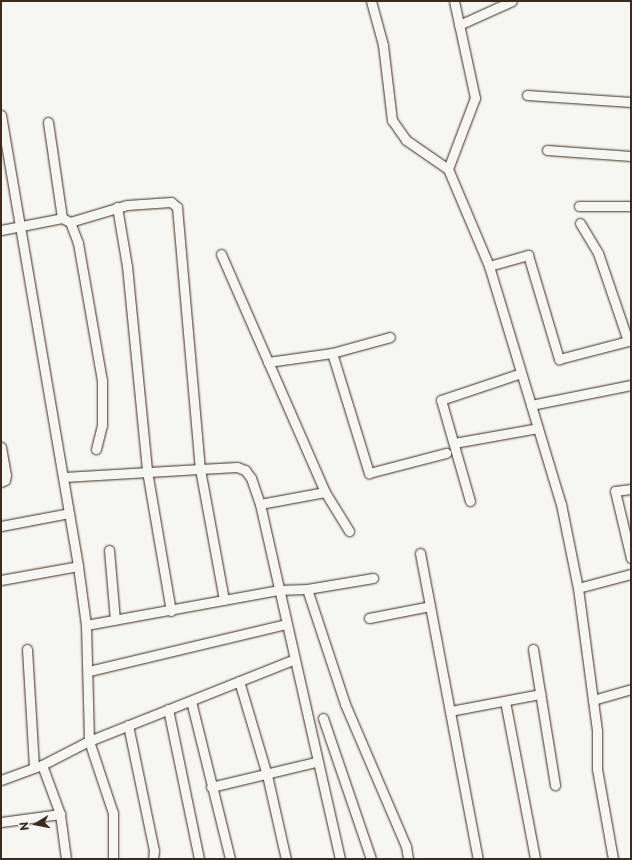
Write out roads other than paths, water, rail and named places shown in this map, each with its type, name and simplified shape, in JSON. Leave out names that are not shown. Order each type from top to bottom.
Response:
[{"type":"street","points":[[371,1],[383,45],[392,120],[406,140],[448,169],[489,266],[561,504],[578,588],[597,731],[597,769],[613,859]]},
{"type":"street","points":[[448,169],[475,98],[454,1]]},
{"type":"street","points":[[459,25],[512,1]]},
{"type":"street","points":[[528,95],[631,102]]},
{"type":"street","points":[[1,115],[78,566],[86,624],[89,671],[89,741],[113,812],[113,859]]},
{"type":"street","points":[[48,122],[66,220],[78,243],[102,381],[102,425],[96,449]]},
{"type":"street","points":[[547,150],[631,156]]},
{"type":"street","points":[[1,230],[66,220],[117,207],[170,202],[177,207],[200,469],[224,600]]},
{"type":"street","points":[[579,206],[631,206]]},
{"type":"street","points":[[117,207],[127,266],[147,471],[171,611]]},
{"type":"street","points":[[489,266],[528,255],[559,360],[628,341],[598,254],[580,223]]},
{"type":"street","points":[[221,254],[325,492],[349,531]]},
{"type":"street","points":[[268,362],[332,353],[390,337]]},
{"type":"street","points":[[332,353],[369,473],[446,453]]},
{"type":"street","points":[[470,501],[441,400],[521,373]]},
{"type":"street","points":[[531,405],[631,385]]},
{"type":"street","points":[[454,443],[538,428]]},
{"type":"street","points":[[1,447],[6,474],[5,480],[1,482]]},
{"type":"street","points":[[64,477],[147,471],[237,468],[244,470],[251,478],[260,504],[293,660],[340,859]]},
{"type":"street","points":[[631,489],[615,491],[631,558]]},
{"type":"street","points":[[260,504],[325,492]]},
{"type":"street","points":[[1,526],[69,513]]},
{"type":"street","points":[[109,550],[115,620]]},
{"type":"street","points":[[420,553],[478,859]]},
{"type":"street","points":[[1,580],[78,566]]},
{"type":"street","points":[[578,588],[631,574]]},
{"type":"street","points":[[86,624],[171,611],[278,590],[307,589],[372,578]]},
{"type":"street","points":[[307,589],[345,704],[406,846],[408,859]]},
{"type":"street","points":[[369,618],[430,606]]},
{"type":"street","points":[[89,671],[286,624]]},
{"type":"street","points":[[27,649],[38,767],[60,814],[66,859]]},
{"type":"street","points":[[533,649],[555,785]]},
{"type":"street","points":[[1,780],[38,767],[89,741],[293,660]]},
{"type":"street","points":[[240,681],[267,775],[286,859]]},
{"type":"street","points":[[593,700],[631,689]]},
{"type":"street","points":[[450,711],[540,694]]},
{"type":"street","points":[[191,701],[230,859]]},
{"type":"street","points":[[505,701],[535,859]]},
{"type":"street","points":[[168,710],[199,859]]},
{"type":"street","points":[[322,718],[371,859]]},
{"type":"street","points":[[128,725],[154,850],[153,859]]},
{"type":"street","points":[[211,787],[267,775],[316,762]]},
{"type":"street","points":[[1,822],[60,814]]}]
